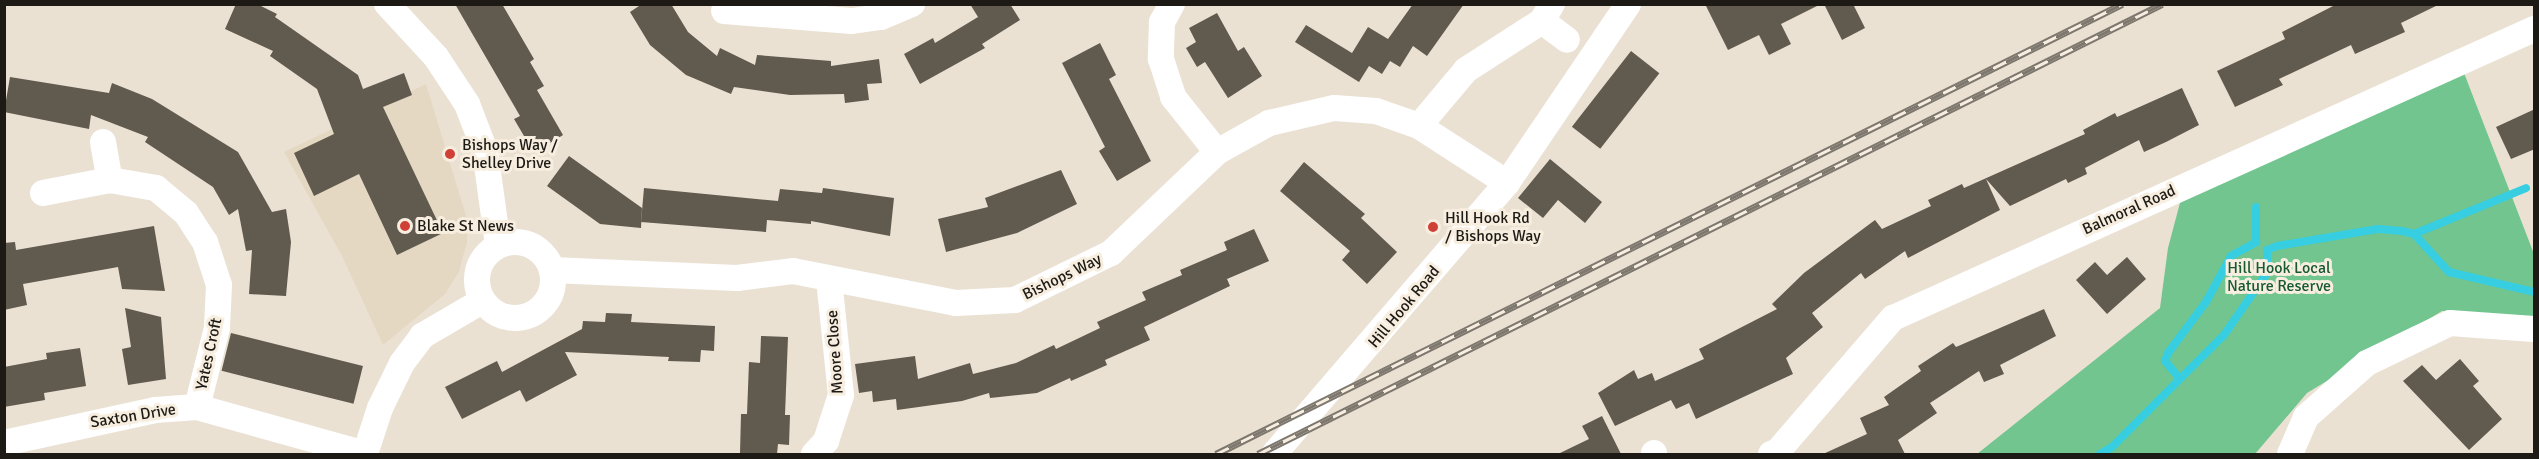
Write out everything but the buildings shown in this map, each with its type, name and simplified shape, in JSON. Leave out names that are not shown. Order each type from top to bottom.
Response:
[{"type":"street","points":[[387,4],[436,57],[467,104],[485,151],[498,246]]},
{"type":"street","points":[[724,10],[784,9],[852,21],[881,17],[912,4]]},
{"type":"street","points":[[1172,4],[1162,22],[1161,59],[1173,97],[1217,152]]},
{"type":"street","name":"Hill Hook Road","points":[[1274,454],[1363,355],[1507,183],[1628,4]]},
{"type":"street","points":[[1419,126],[1466,70],[1547,13],[1566,40]]},
{"type":"street","name":"Balmoral Road","points":[[1771,454],[1778,451],[1893,318],[2535,29]]},
{"type":"street","name":"Bishops Way","points":[[552,270],[737,278],[793,271],[956,303],[1015,300],[1111,253],[1217,152],[1269,123],[1334,108],[1376,111],[1419,126],[1507,183]]},
{"type":"street","points":[[103,142],[110,180]]},
{"type":"street","name":"Yates Croft","points":[[43,193],[110,180],[156,188],[186,213],[205,242],[219,285],[217,328],[197,407]]},
{"type":"street","points":[[512,242],[529,244],[543,254],[552,270],[550,295],[534,313],[519,318],[504,317],[482,301],[477,283],[479,266],[498,246],[512,242]]},
{"type":"street","name":"Moore Close","points":[[814,454],[826,441],[841,395],[829,279]]},
{"type":"street","points":[[365,454],[398,372],[422,336],[482,301]]},
{"type":"street","points":[[2290,454],[2306,417],[2367,363],[2450,323],[2535,329]]},
{"type":"street","name":"Saxton Drive","points":[[4,443],[155,410],[197,407],[365,454]]},
{"type":"shaded area","points":[[426,84],[467,219],[467,242],[459,272],[445,294],[383,345],[342,256],[284,152]]},
{"type":"green space","name":"Hill Hook Local Nature Reserve","points":[[2464,73],[2534,254],[2534,318],[2442,311],[2307,393],[2255,454],[1977,454],[2160,308],[2168,248],[2181,199]]},
{"type":"waterway","points":[[2414,234],[2526,188]]},
{"type":"waterway","points":[[2179,378],[2165,361],[2168,353],[2206,302],[2231,256],[2256,242],[2256,207]]},
{"type":"waterway","points":[[2100,454],[2112,447],[2224,335],[2267,273],[2267,250],[2277,246],[2378,229],[2402,231],[2414,234],[2449,272],[2534,292]]},
{"type":"railway","points":[[1216,454],[2122,4]]},
{"type":"railway","points":[[1258,454],[2162,4]]},
{"type":"place","name":"Bishops Way / Shelley Drive","points":[[450,154]]},
{"type":"place","name":"Blake St News","points":[[405,226]]},
{"type":"place","name":"Hill Hook Rd / Bishops Way","points":[[1433,227]]}]
